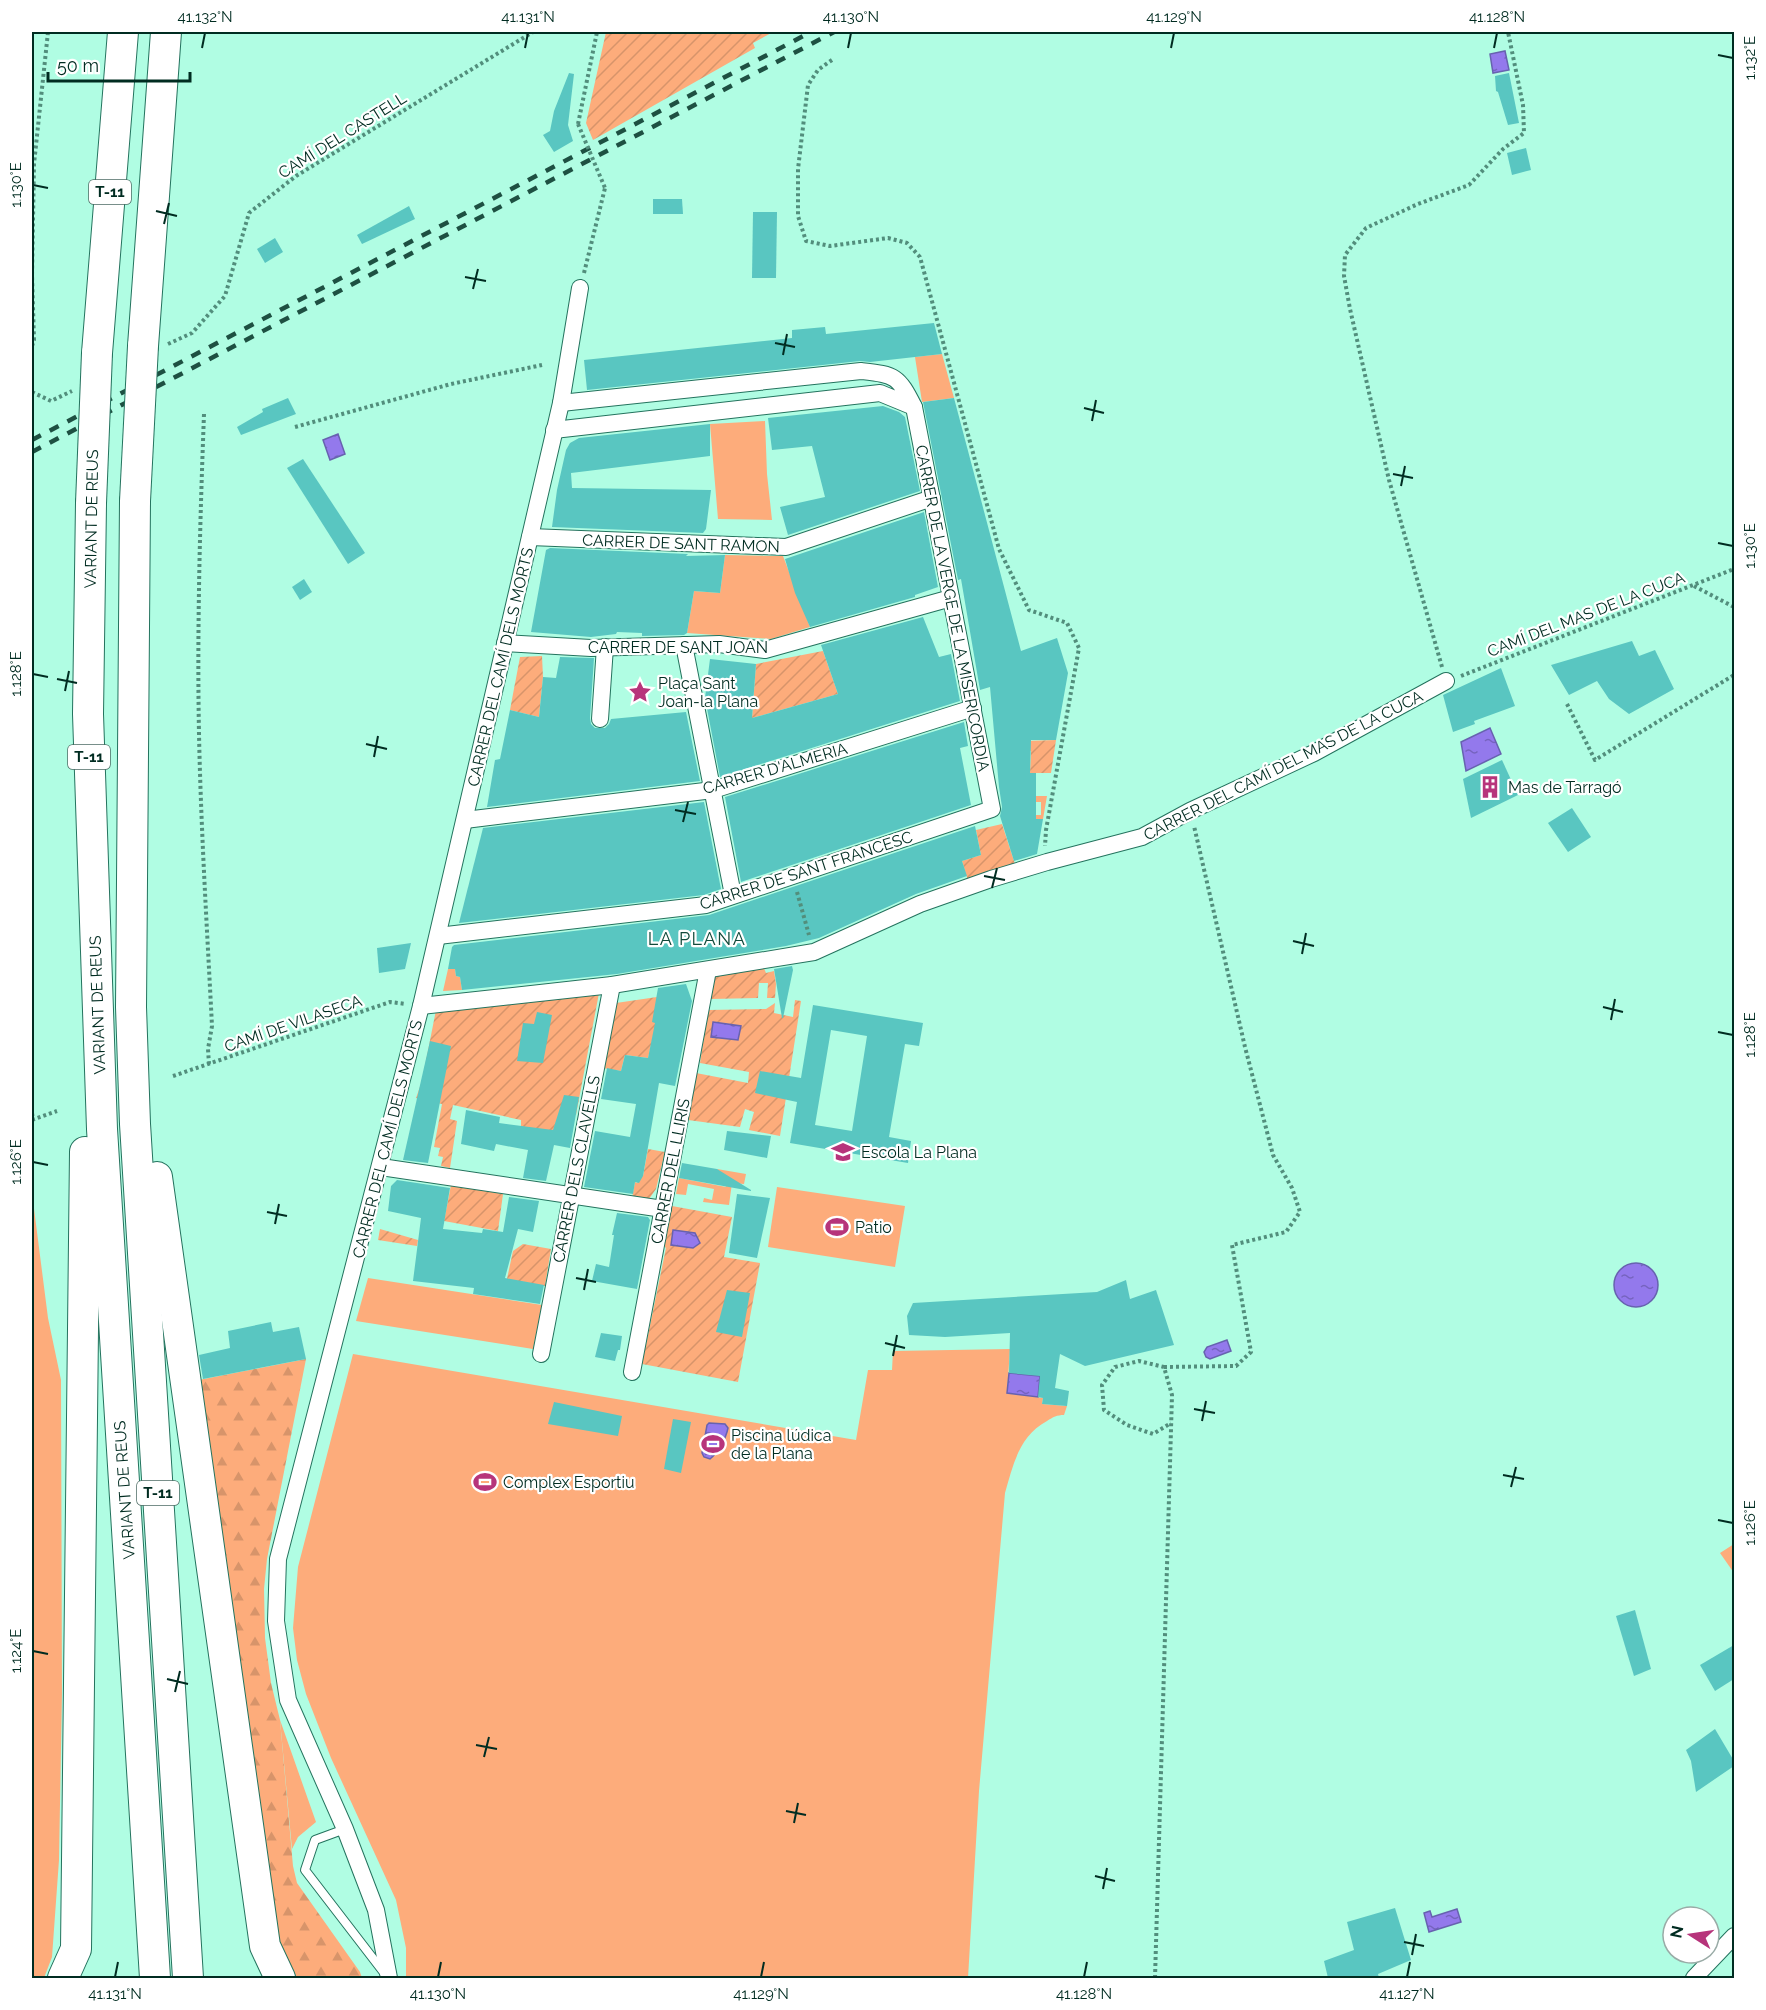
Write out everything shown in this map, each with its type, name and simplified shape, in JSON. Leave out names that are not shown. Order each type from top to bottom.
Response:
[{"type":"highway","name":"VARIANT DE REUS","points":[[123,32],[98,352],[91,503],[88,714],[102,1129],[155,1978]]},
{"type":"highway","name":"VARIANT DE REUS","points":[[166,32],[151,347],[135,501],[131,1007],[137,1148],[188,1978]]},
{"type":"highway","points":[[131,1007],[145,1033],[149,1124],[265,1946],[280,1978]]},
{"type":"highway","points":[[63,1978],[76,1949],[85,1132],[82,1049],[98,1011]]},
{"type":"street","name":"CARRER DEL CAMÍ DELS MORTS","points":[[388,1978],[376,1910],[345,1828],[288,1700],[276,1622],[278,1559],[381,1167],[438,936],[561,403],[580,288]]},
{"type":"street","points":[[561,403],[861,371],[886,374],[903,385],[914,407]]},
{"type":"street","points":[[880,393],[886,374]]},
{"type":"street","points":[[554,430],[880,393],[914,407]]},
{"type":"street","name":"CARRER DE LA VERGE DE LA MISERICORDIA","points":[[914,407],[992,809]]},
{"type":"street","name":"CARRER DE SANT RAMON","points":[[530,537],[786,547],[932,498]]},
{"type":"street","name":"CARRER DE SANT JOAN","points":[[506,643],[605,647],[718,644],[765,650],[951,597]]},
{"type":"street","points":[[684,645],[733,896]]},
{"type":"street","points":[[600,719],[605,647]]},
{"type":"street","name":"CARRER DEL CAMÍ DEL MAS DE LA CUCA","points":[[421,1006],[612,985],[814,952],[920,904],[1047,862],[1142,837],[1190,811],[1314,753],[1446,681]]},
{"type":"street","name":"CARRER D'ALMERIA","points":[[465,820],[713,790],[973,708]]},
{"type":"street","name":"CARRER DE SANT FRANCESC","points":[[438,936],[706,905],[992,809]]},
{"type":"street","name":"CARRER DEL LLIRIS","points":[[632,1372],[708,970]]},
{"type":"street","name":"CARRER DELS CLAVELLS","points":[[541,1354],[612,985]]},
{"type":"street","points":[[381,1167],[663,1209]]},
{"type":"street","points":[[1694,1978],[1734,1936]]},
{"type":"lane","points":[[345,1828],[315,1840],[306,1870],[388,1978]]},
{"type":"path","points":[[32,346],[34,164],[48,32]]},
{"type":"path","name":"CAMÍ DEL CASTELL","points":[[151,347],[192,333],[225,296],[249,213],[296,176],[533,32]]},
{"type":"path","points":[[580,288],[605,188],[578,124],[597,32]]},
{"type":"path","points":[[1446,681],[1384,457],[1350,309],[1344,276],[1346,255],[1366,228],[1469,184],[1503,149],[1524,133],[1523,105],[1508,32]]},
{"type":"path","points":[[832,60],[818,70],[808,85],[798,169],[798,216],[806,241],[830,246],[888,238],[907,243],[920,257],[999,549],[1029,610],[1067,623],[1079,648],[1046,830],[1047,862]]},
{"type":"path","points":[[296,427],[451,384],[542,365]]},
{"type":"path","points":[[32,392],[51,401],[73,390]]},
{"type":"path","points":[[204,414],[198,676],[212,1026],[208,1049],[209,1064]]},
{"type":"path","name":"CAMÍ DEL MAS DE LA CUCA","points":[[1446,681],[1734,569]]},
{"type":"path","points":[[1693,585],[1734,607]]},
{"type":"path","points":[[1567,704],[1595,760],[1734,675]]},
{"type":"path","points":[[1171,1423],[1153,1434],[1127,1425],[1104,1410],[1102,1385],[1115,1367],[1139,1361],[1164,1367],[1236,1366],[1251,1352],[1232,1245],[1286,1232],[1300,1212],[1292,1188],[1273,1155],[1245,1047],[1190,811]]},
{"type":"path","points":[[792,875],[809,935]]},
{"type":"path","name":"CAMÍ DE VILASECA","points":[[173,1076],[390,1002],[421,1006]]},
{"type":"path","points":[[32,1113],[32,1120],[57,1111]]},
{"type":"path","points":[[1155,1978],[1172,1395],[1164,1367]]},
{"type":"green space","points":[[606,32],[773,32],[753,43],[755,48],[593,140],[586,123]]},
{"type":"green space","points":[[942,354],[954,398],[922,402],[915,357]]},
{"type":"green space","points":[[765,421],[772,520],[718,519],[710,424]]},
{"type":"green space","points":[[725,555],[783,556],[810,627],[771,639],[687,633],[694,591],[720,593]]},
{"type":"green space","points":[[823,651],[838,694],[752,718],[756,664]]},
{"type":"green space","points":[[542,656],[543,677],[539,717],[510,710],[520,657]]},
{"type":"green space","points":[[1056,740],[1051,773],[1030,773],[1031,751],[1024,750],[1025,741]]},
{"type":"green space","points":[[1036,796],[1047,796],[1043,819],[1027,819],[1027,815],[1041,815],[1041,802],[1026,802]]},
{"type":"green space","points":[[1002,824],[1015,864],[968,881],[962,861],[981,855],[976,830]]},
{"type":"green space","points":[[763,966],[766,973],[774,971],[775,998],[767,998],[768,983],[759,983],[758,998],[711,999],[715,975]]},
{"type":"green space","points":[[448,969],[455,969],[456,976],[460,977],[462,990],[443,991]]},
{"type":"green space","points":[[599,993],[576,1115],[560,1113],[572,1128],[555,1125],[552,1136],[521,1126],[521,1120],[453,1105],[450,1119],[457,1121],[450,1168],[441,1166],[443,1157],[438,1156],[440,1148],[434,1147],[442,1104],[416,1098],[422,1081],[436,1010]]},
{"type":"green space","points":[[657,997],[656,1023],[648,1058],[625,1055],[621,1071],[602,1068],[616,1003]]},
{"type":"green space","points":[[795,1000],[801,1001],[780,1136],[749,1130],[754,1112],[745,1109],[740,1127],[688,1120],[696,1073],[748,1083],[749,1072],[700,1063],[708,1010],[766,1009],[775,1003],[774,1013],[793,1017]]},
{"type":"green space","points":[[648,1149],[665,1152],[656,1189],[649,1199],[632,1198],[635,1182],[637,1183],[639,1177],[643,1176]]},
{"type":"green space","points":[[717,1169],[746,1174],[744,1184],[732,1183],[729,1205],[703,1202],[704,1198],[712,1200],[714,1189],[688,1184],[686,1195],[676,1194],[679,1178],[726,1187]]},
{"type":"green space","points":[[451,1185],[503,1194],[498,1231],[444,1221]]},
{"type":"green space","name":"Patio","points":[[777,1187],[905,1206],[895,1267],[768,1247]]},
{"type":"green space","points":[[32,1193],[48,1318],[61,1380],[62,1693],[59,1860],[52,1957],[44,1978],[32,1978]]},
{"type":"green space","points":[[672,1206],[732,1217],[724,1257],[760,1263],[738,1382],[642,1364],[666,1248],[664,1246]]},
{"type":"green space","points":[[380,1229],[418,1240],[417,1246],[378,1240]]},
{"type":"green space","points":[[523,1244],[551,1249],[545,1286],[519,1281],[505,1288],[513,1251]]},
{"type":"green space","points":[[368,1278],[542,1305],[533,1349],[356,1321]]},
{"type":"green space","points":[[1010,1349],[1007,1393],[1043,1398],[1042,1404],[1067,1406],[1064,1415],[1053,1417],[1037,1427],[1024,1443],[1014,1462],[1005,1493],[979,1791],[968,1978],[406,1978],[406,1948],[396,1900],[331,1758],[306,1694],[297,1660],[293,1628],[298,1567],[353,1354],[856,1440],[868,1370],[892,1370],[893,1351]]},
{"type":"green space","points":[[306,1359],[267,1559],[264,1589],[265,1638],[271,1683],[280,1720],[293,1866],[297,1883],[362,1978],[297,1978],[290,1965],[277,1950],[199,1380]]},
{"type":"green space","points":[[1734,1544],[1734,1573],[1720,1553]]},
{"type":"green space","points":[[280,1720],[316,1822],[298,1837],[292,1849]]},
{"type":"water","points":[[1505,51],[1509,70],[1493,73],[1490,54]]},
{"type":"water","points":[[338,434],[345,454],[330,460],[323,440]]},
{"type":"water","points":[[1490,728],[1501,754],[1466,771],[1461,742]]},
{"type":"water","points":[[713,1022],[741,1026],[738,1040],[711,1037]]},
{"type":"water","points":[[673,1230],[695,1233],[700,1243],[693,1248],[671,1245]]},
{"type":"water","points":[[1636,1263],[1645,1264],[1652,1269],[1657,1276],[1657,1294],[1652,1301],[1645,1306],[1636,1307],[1627,1306],[1620,1301],[1615,1294],[1614,1285],[1615,1276],[1620,1269],[1627,1264]]},
{"type":"water","points":[[1227,1340],[1231,1351],[1210,1359],[1206,1357],[1204,1352],[1207,1347]]},
{"type":"water","points":[[1009,1373],[1040,1376],[1038,1397],[1007,1393]]},
{"type":"water","name":"Piscina lúdica de la Plana","points":[[709,1423],[725,1424],[728,1428],[721,1445],[710,1459],[704,1457],[702,1453]]},
{"type":"water","points":[[1457,1909],[1461,1922],[1429,1932],[1424,1913],[1430,1911],[1432,1917]]},
{"type":"building","points":[[569,73],[574,74],[568,125],[573,141],[554,152],[543,135],[550,131],[554,111]]},
{"type":"building","points":[[1509,73],[1519,123],[1508,125],[1496,91],[1495,76]]},
{"type":"building","points":[[1526,148],[1531,170],[1512,175],[1507,153]]},
{"type":"building","points":[[653,199],[682,199],[683,214],[653,214]]},
{"type":"building","points":[[409,206],[415,219],[362,244],[357,235]]},
{"type":"building","points":[[753,212],[777,212],[776,278],[752,278]]},
{"type":"building","points":[[275,238],[283,252],[265,263],[257,249]]},
{"type":"building","points":[[934,323],[942,354],[587,390],[584,360],[792,338],[792,330],[825,327],[826,334]]},
{"type":"building","points":[[288,398],[296,414],[241,435],[237,427],[263,412],[262,409]]},
{"type":"building","points":[[954,398],[1021,651],[1057,638],[1068,673],[1056,740],[1031,740],[1030,773],[1036,773],[1036,819],[1043,819],[1037,854],[1014,861],[1000,816],[1002,807],[990,687],[980,690],[961,579],[958,580],[923,402]]},
{"type":"building","points":[[883,406],[905,417],[920,491],[788,535],[780,507],[825,497],[812,446],[772,450],[768,418]]},
{"type":"building","points":[[710,424],[710,456],[571,473],[572,488],[711,490],[706,529],[703,533],[552,527],[557,490],[566,450],[570,443],[579,438]]},
{"type":"building","points":[[303,459],[365,553],[348,564],[287,468]]},
{"type":"building","points":[[924,512],[938,587],[915,595],[915,597],[810,627],[795,593],[785,559]]},
{"type":"building","points":[[550,548],[688,554],[686,556],[725,555],[720,593],[694,591],[687,633],[684,635],[642,636],[642,633],[617,632],[591,637],[531,632],[546,550]]},
{"type":"building","points":[[304,579],[312,592],[300,600],[292,587]]},
{"type":"building","points":[[923,617],[939,657],[951,654],[960,701],[720,777],[705,698],[710,659],[756,664],[752,718],[838,694],[821,645]]},
{"type":"building","points":[[1632,641],[1639,656],[1655,650],[1674,689],[1629,714],[1609,699],[1597,681],[1569,695],[1551,665]]},
{"type":"building","points":[[560,657],[594,658],[590,718],[595,728],[605,728],[611,719],[686,712],[700,781],[487,807],[495,760],[500,759],[510,710],[539,717],[543,677],[556,678]]},
{"type":"building","points":[[1501,668],[1515,706],[1474,721],[1475,724],[1453,732],[1443,695]]},
{"type":"building","points":[[964,722],[968,746],[960,748],[971,805],[741,882],[725,797]]},
{"type":"building","name":"Mas de Tarragó","points":[[1502,760],[1518,795],[1471,818],[1463,779]]},
{"type":"building","points":[[704,802],[721,889],[704,895],[459,923],[483,828]]},
{"type":"building","points":[[1572,808],[1591,837],[1568,852],[1548,823]]},
{"type":"building","points":[[975,826],[981,855],[962,861],[967,876],[916,894],[819,938],[786,946],[617,974],[462,990],[460,977],[456,976],[455,969],[448,969],[454,945],[709,915]]},
{"type":"building","points":[[411,943],[405,969],[379,973],[377,948]]},
{"type":"building","points":[[792,966],[793,970],[782,1018],[774,969]]},
{"type":"building","points":[[686,984],[692,1001],[675,1086],[659,1083],[643,1176],[639,1183],[635,1182],[633,1194],[584,1187],[595,1131],[630,1137],[636,1104],[601,1099],[607,1068],[621,1071],[625,1055],[648,1058],[655,1023],[652,1022],[658,988]]},
{"type":"building","points":[[813,1005],[923,1023],[919,1046],[905,1044],[889,1137],[911,1141],[908,1163],[790,1143],[797,1102],[755,1093],[760,1071],[801,1078]],"holes":[[[831,1030],[867,1036],[852,1131],[815,1125]]]},
{"type":"building","points":[[537,1012],[552,1015],[543,1063],[517,1061],[523,1023],[534,1024]]},
{"type":"building","points":[[430,1041],[451,1046],[428,1163],[403,1160]]},
{"type":"building","points":[[564,1095],[579,1097],[570,1148],[554,1145],[546,1181],[523,1178],[528,1150],[496,1144],[494,1151],[461,1144],[466,1110],[500,1117],[499,1123],[553,1130]]},
{"type":"building","points":[[727,1131],[771,1136],[767,1158],[724,1150]]},
{"type":"building","points":[[682,1163],[717,1169],[751,1191],[679,1178]]},
{"type":"building","points":[[397,1180],[450,1188],[443,1229],[482,1233],[483,1229],[503,1232],[509,1197],[539,1201],[533,1232],[518,1229],[505,1278],[544,1285],[540,1304],[473,1294],[474,1288],[413,1281],[421,1218],[388,1211],[391,1186]]},
{"type":"building","points":[[737,1194],[770,1198],[757,1258],[729,1253]]},
{"type":"building","points":[[617,1213],[648,1217],[650,1220],[637,1289],[592,1281],[596,1264],[609,1267]]},
{"type":"building","points":[[1126,1280],[1130,1299],[1156,1290],[1174,1345],[1085,1366],[1060,1354],[1055,1388],[1069,1391],[1067,1406],[1042,1404],[1043,1398],[1038,1397],[1040,1376],[1009,1373],[1010,1333],[945,1337],[909,1335],[907,1316],[913,1303],[1097,1292]]},
{"type":"building","points":[[727,1290],[750,1293],[742,1337],[716,1332]]},
{"type":"building","points":[[271,1322],[273,1332],[299,1327],[306,1359],[203,1379],[199,1355],[230,1348],[228,1331]]},
{"type":"building","points":[[601,1333],[622,1336],[620,1350],[618,1350],[615,1361],[595,1357]]},
{"type":"building","points":[[554,1402],[622,1416],[618,1436],[548,1424]]},
{"type":"building","points":[[673,1419],[691,1422],[681,1473],[664,1469]]},
{"type":"building","points":[[1635,1610],[1651,1669],[1634,1676],[1616,1616]]},
{"type":"building","points":[[1734,1645],[1734,1679],[1715,1691],[1700,1665]]},
{"type":"building","points":[[1715,1729],[1734,1761],[1734,1766],[1696,1792],[1691,1761],[1686,1750]]},
{"type":"building","points":[[1395,1908],[1411,1960],[1378,1974],[1379,1978],[1328,1978],[1324,1961],[1354,1950],[1347,1922]]},
{"type":"railway","points":[[32,440],[811,32]]},
{"type":"railway","points":[[32,452],[834,32]]},
{"type":"place","name":"Plaça Sant Joan-la Plana","points":[[640,692]]},
{"type":"place","name":"Mas de Tarragó","points":[[1490,787]]},
{"type":"place","name":"Escola La Plana","points":[[843,1152]]},
{"type":"place","name":"Patio","points":[[837,1227]]},
{"type":"place","name":"Piscina lúdica de la Plana","points":[[713,1444]]},
{"type":"place","name":"Complex Esportiu","points":[[485,1482]]},
{"type":"district","name":"LA PLANA","points":[[697,939]]}]
